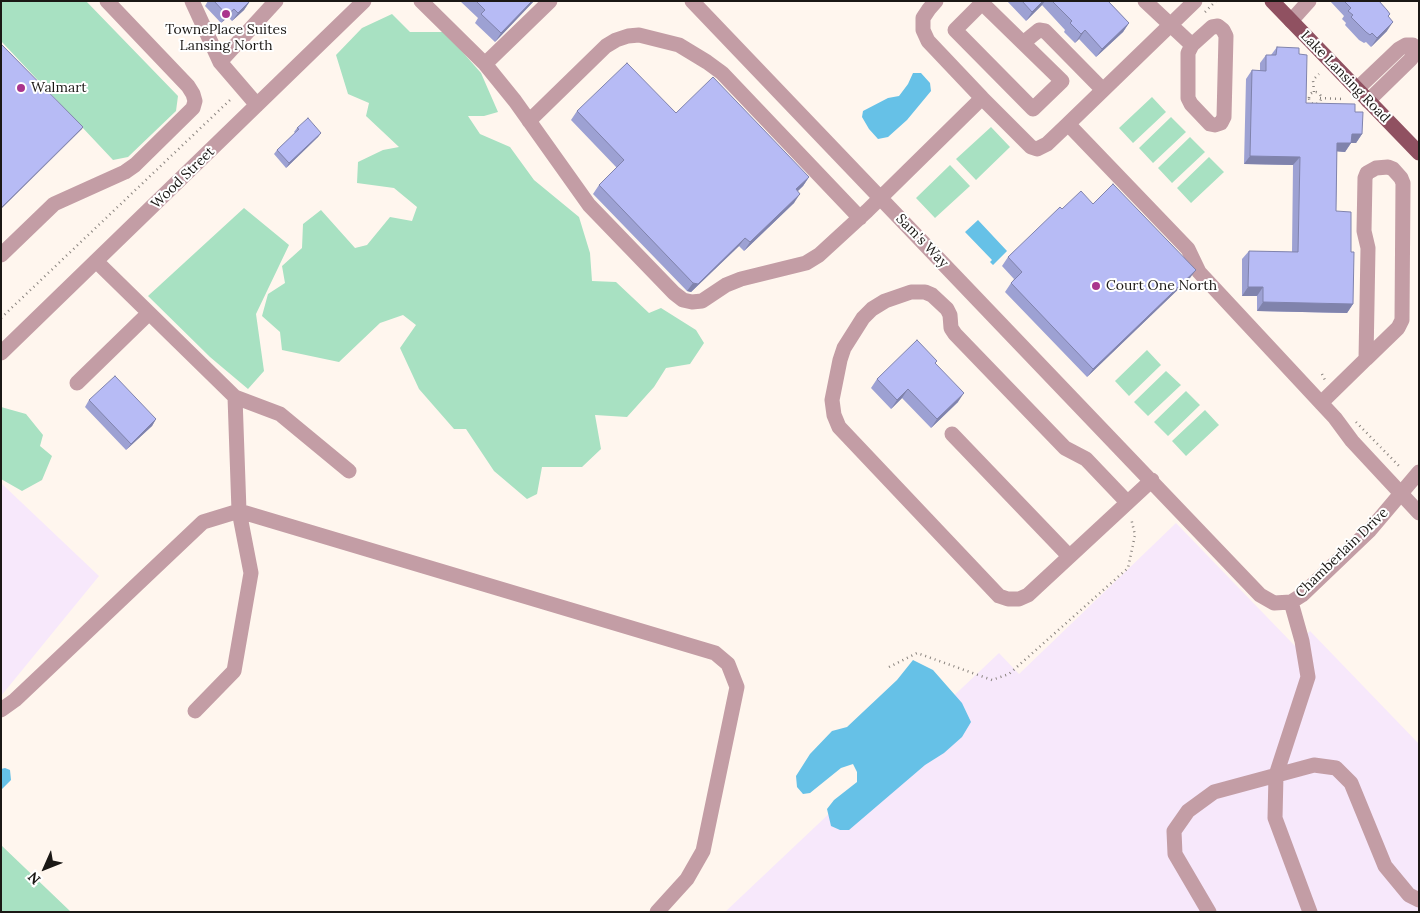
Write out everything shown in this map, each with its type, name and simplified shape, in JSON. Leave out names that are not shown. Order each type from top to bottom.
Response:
[{"type":"main road","name":"Lake Lansing Road","points":[[1272,1],[1419,153]]},
{"type":"street","points":[[1,255],[54,204],[125,172],[135,165],[193,108],[195,101],[188,86],[107,1]]},
{"type":"street","points":[[192,1],[220,62],[257,106]]},
{"type":"street","points":[[220,62],[276,1]]},
{"type":"street","name":"Wood Street","points":[[1,353],[97,262],[364,1]]},
{"type":"street","points":[[421,1],[485,64],[515,101],[589,205],[674,293],[683,300],[692,302],[702,300],[726,285],[741,279],[806,263],[819,255],[881,198],[982,98]]},
{"type":"street","points":[[485,64],[550,1]]},
{"type":"street","name":"Sam's Way","points":[[692,1],[1152,480]]},
{"type":"street","points":[[936,1],[923,18],[923,30],[928,41],[1031,147],[1037,149],[1047,144],[1195,1]]},
{"type":"street","points":[[1145,1],[1192,45]]},
{"type":"street","points":[[1291,20],[1309,1]]},
{"type":"street","points":[[1062,81],[981,2],[955,30],[1033,109],[1079,65]]},
{"type":"street","points":[[1218,26],[1226,36],[1224,118],[1221,123],[1215,125],[1210,124],[1191,104],[1188,98],[1188,53],[1192,45],[1212,27],[1218,26]]},
{"type":"street","points":[[1023,43],[1039,30],[1045,31],[1103,90]]},
{"type":"street","points":[[529,121],[606,46],[616,40],[639,35],[679,45],[707,62],[722,74],[860,218]]},
{"type":"street","points":[[1357,89],[1399,48],[1416,42],[1414,53],[1410,59],[1368,100]]},
{"type":"street","points":[[1068,124],[1188,249],[1198,272],[1327,398],[1352,440],[1419,513]]},
{"type":"street","points":[[1327,398],[1398,328],[1402,320],[1403,183],[1402,178],[1393,169],[1388,167],[1376,168],[1368,173],[1365,178],[1364,231],[1368,248],[1366,359]]},
{"type":"street","points":[[97,262],[235,397],[280,414],[349,471]]},
{"type":"street","points":[[1127,502],[1086,459],[1065,448],[955,334],[951,328],[950,315],[947,309],[932,294],[911,292],[885,301],[872,309],[863,318],[844,348],[832,400],[834,415],[839,427],[999,596],[1008,599],[1019,599],[1028,595],[1152,480]]},
{"type":"street","points":[[77,383],[150,313]]},
{"type":"street","points":[[195,711],[234,671],[251,573],[239,511],[235,397]]},
{"type":"street","points":[[952,434],[1069,556]]},
{"type":"street","name":"Chamberlain Drive","points":[[1152,480],[1260,595],[1274,603],[1291,602],[1302,595],[1370,530],[1418,474]]},
{"type":"street","points":[[1,710],[15,700],[203,522],[239,511],[715,653],[728,664],[737,687],[703,851],[687,879],[657,912]]},
{"type":"street","points":[[1291,602],[1302,641],[1308,677],[1276,775],[1275,818],[1310,912]]},
{"type":"street","points":[[1209,912],[1176,854],[1174,831],[1188,812],[1214,792],[1314,765],[1336,768],[1351,783],[1385,866],[1409,895],[1419,900]]},
{"type":"path","points":[[1314,92],[1313,80],[1319,74]]},
{"type":"path","points":[[1314,92],[1319,94],[1320,98]]},
{"type":"path","points":[[1314,92],[1310,94],[1310,102],[1317,103],[1320,98]]},
{"type":"path","points":[[1320,98],[1343,99]]},
{"type":"path","points":[[1,318],[230,100]]},
{"type":"path","points":[[1322,374],[1327,398]]},
{"type":"path","points":[[1352,418],[1401,468]]},
{"type":"path","points":[[889,667],[917,652],[992,680],[1009,674],[1128,568],[1135,535],[1127,502]]},
{"type":"shaded area","points":[[1,483],[99,576],[1,696]]},
{"type":"shaded area","points":[[1176,523],[1295,646],[1310,631],[1419,744],[1419,912],[725,912],[999,653],[1019,674]]},
{"type":"green space","points":[[1,1],[86,1],[178,96],[176,111],[128,157],[113,160],[1,41]]},
{"type":"green space","points":[[392,14],[410,32],[445,32],[481,73],[498,112],[484,116],[468,116],[480,134],[510,147],[534,180],[579,217],[590,253],[592,281],[616,282],[649,313],[661,308],[696,330],[704,343],[690,364],[666,368],[654,387],[627,417],[595,415],[601,449],[582,467],[542,467],[537,494],[527,499],[494,471],[466,429],[454,429],[419,389],[400,348],[416,325],[403,315],[380,323],[339,362],[282,350],[280,332],[262,316],[268,294],[285,283],[282,266],[302,248],[303,224],[321,210],[355,248],[367,245],[390,217],[412,221],[417,207],[394,188],[357,183],[358,162],[383,150],[399,147],[366,116],[369,103],[348,94],[336,55],[362,28]]},
{"type":"green space","points":[[1152,97],[1166,112],[1133,143],[1119,128]]},
{"type":"green space","points":[[1171,117],[1186,132],[1153,163],[1139,148]]},
{"type":"green space","points":[[991,127],[1010,147],[976,180],[956,159]]},
{"type":"green space","points":[[1190,137],[1205,152],[1172,183],[1158,168]]},
{"type":"green space","points":[[1209,157],[1224,172],[1191,203],[1177,188]]},
{"type":"green space","points":[[950,165],[970,186],[935,218],[916,198]]},
{"type":"green space","points":[[244,208],[289,245],[256,314],[264,371],[248,389],[210,357],[148,296]]},
{"type":"green space","points":[[1147,350],[1161,365],[1129,396],[1115,381]]},
{"type":"green space","points":[[1166,371],[1181,385],[1148,416],[1134,402]]},
{"type":"green space","points":[[1186,391],[1200,405],[1168,436],[1154,422]]},
{"type":"green space","points":[[1,407],[26,414],[43,435],[40,446],[52,456],[42,480],[22,491],[1,479]]},
{"type":"green space","points":[[1205,410],[1219,425],[1186,456],[1172,441]]},
{"type":"green space","points":[[1,845],[71,912],[1,912]]},
{"type":"water","points":[[913,73],[921,73],[930,83],[931,91],[907,120],[888,137],[878,139],[862,117],[863,111],[888,98],[899,96]]},
{"type":"water","points":[[978,220],[1007,251],[993,265],[990,262],[992,260],[965,232]]},
{"type":"water","points":[[913,660],[933,670],[962,703],[971,722],[962,737],[944,753],[925,765],[849,830],[840,830],[831,826],[827,809],[834,800],[857,782],[857,772],[853,764],[841,768],[810,793],[803,794],[797,787],[796,776],[810,754],[832,731],[847,727],[897,680]]},
{"type":"water","points":[[1,769],[10,770],[11,780],[1,790]]},
{"type":"building","points":[[214,1],[250,1],[238,13],[234,9],[227,15]]},
{"type":"building","points":[[476,1],[532,1],[501,33],[481,14],[485,10]]},
{"type":"building","points":[[1022,1],[1043,1],[1032,12]]},
{"type":"building","points":[[1052,1],[1108,1],[1129,23],[1102,49],[1085,30],[1081,34],[1070,23],[1072,21]]},
{"type":"building","points":[[1344,1],[1379,1],[1390,14],[1388,16],[1393,22],[1377,38],[1372,33],[1370,35],[1351,17],[1353,15],[1348,11],[1351,8]]},
{"type":"building","name":"Walmart","points":[[1,44],[83,127],[1,208]]},
{"type":"building","points":[[1277,47],[1299,48],[1299,54],[1307,55],[1306,103],[1355,104],[1355,112],[1363,112],[1362,134],[1352,134],[1351,143],[1337,143],[1336,211],[1351,212],[1351,252],[1354,252],[1353,304],[1263,302],[1263,287],[1248,287],[1249,251],[1298,252],[1300,157],[1250,156],[1252,70],[1266,71],[1266,55],[1276,55]]},
{"type":"building","points":[[627,63],[676,113],[713,77],[809,177],[796,189],[800,194],[750,242],[745,238],[698,284],[693,283],[599,185],[624,160],[577,111]]},
{"type":"building","points":[[308,118],[321,133],[289,163],[277,150]]},
{"type":"building","name":"Court One North","points":[[1113,184],[1196,270],[1093,369],[1011,283],[1022,272],[1008,257],[1060,207],[1062,209],[1081,191],[1093,204]]},
{"type":"building","points":[[917,340],[937,361],[935,363],[964,393],[937,419],[908,389],[897,400],[877,379]]},
{"type":"building","points":[[115,376],[156,419],[131,444],[89,400]]},
{"type":"place","name":"TownePlace Suites Lansing North","points":[[226,14]]},
{"type":"place","name":"Walmart","points":[[21,88]]},
{"type":"place","name":"Court One North","points":[[1096,286]]}]
